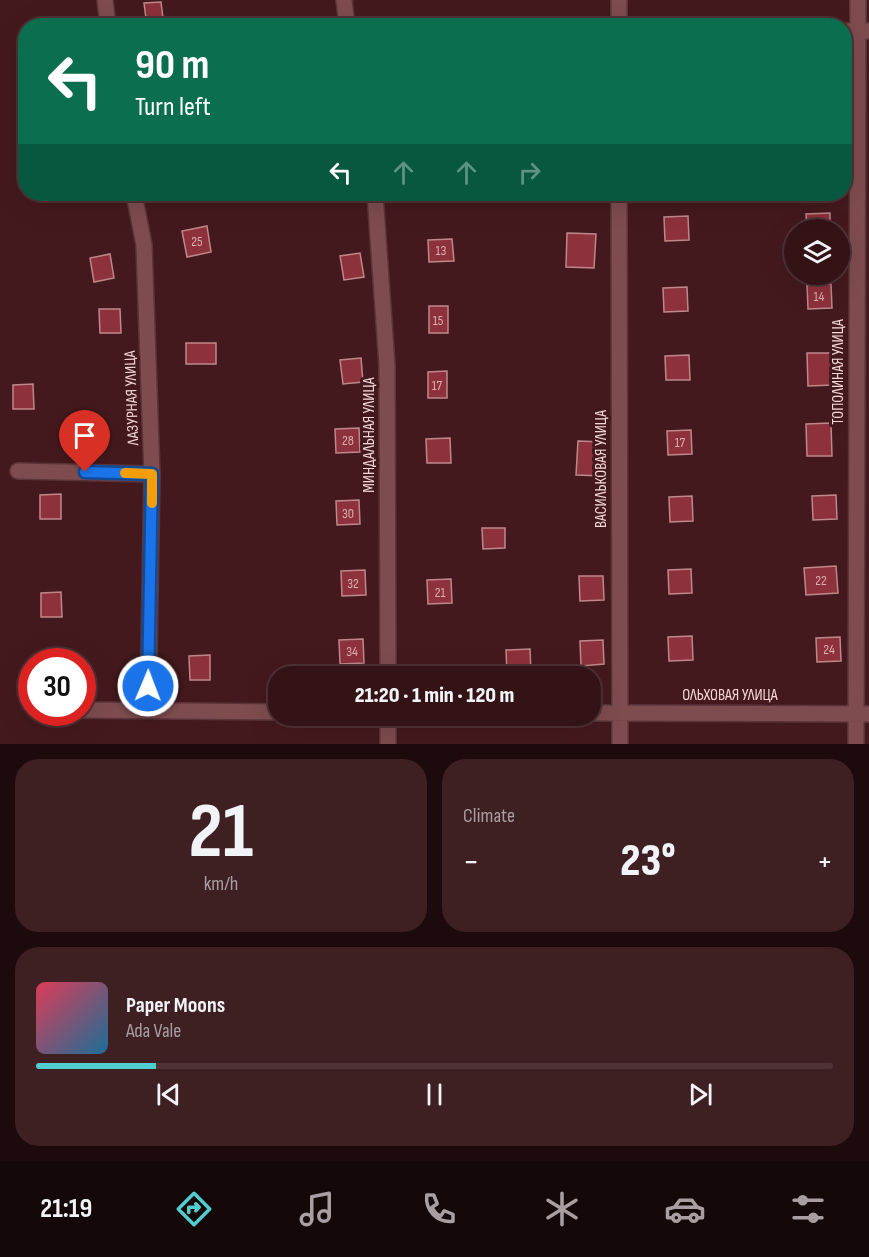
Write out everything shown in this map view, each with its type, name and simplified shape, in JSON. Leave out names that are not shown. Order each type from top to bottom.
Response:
[{"type":"street","points":[[105,0],[107,18]]},
{"type":"street","points":[[344,0],[346,18]]},
{"type":"street","points":[[619,0],[619,18]]},
{"type":"street","name":"ТОПОЛИНАЯ УЛИЦА","points":[[856,744],[862,714],[858,0]]},
{"type":"street","name":"ЛАЗУРНАЯ УЛИЦА","points":[[135,201],[144,245],[152,474],[148,710]]},
{"type":"street","name":"МИНДАЛЬНАЯ УЛИЦА","points":[[375,201],[387,365],[388,666]]},
{"type":"street","name":"ВАСИЛЬКОВАЯ УЛИЦА","points":[[619,201],[620,744]]},
{"type":"street","points":[[18,471],[152,474]]},
{"type":"street","points":[[96,710],[268,712]]},
{"type":"street","name":"ОЛЬХОВАЯ УЛИЦА","points":[[601,713],[862,714]]},
{"type":"street","points":[[388,726],[388,744]]},
{"type":"building","points":[[161,2],[163,18],[146,18],[144,3]]},
{"type":"building","points":[[830,213],[830,219],[806,219],[806,214]]},
{"type":"building","points":[[688,216],[689,240],[665,241],[664,217]]},
{"type":"building","points":[[207,226],[211,252],[187,257],[182,231]]},
{"type":"building","points":[[567,233],[596,234],[594,268],[566,267]]},
{"type":"building","points":[[452,239],[454,261],[429,262],[428,240]]},
{"type":"building","points":[[360,253],[364,277],[344,280],[340,256]]},
{"type":"building","points":[[110,254],[114,278],[94,282],[90,258]]},
{"type":"building","points":[[807,285],[831,285],[832,308],[808,309]]},
{"type":"building","points":[[687,287],[688,311],[664,312],[663,288]]},
{"type":"building","points":[[429,306],[448,306],[448,333],[429,333]]},
{"type":"building","points":[[99,309],[120,309],[121,333],[100,333]]},
{"type":"building","points":[[186,343],[216,343],[216,364],[186,364]]},
{"type":"building","points":[[807,353],[832,353],[833,385],[808,386]]},
{"type":"building","points":[[689,355],[690,380],[666,380],[665,356]]},
{"type":"building","points":[[361,358],[363,382],[343,384],[340,360]]},
{"type":"building","points":[[447,371],[447,398],[428,398],[428,372]]},
{"type":"building","points":[[33,384],[34,409],[13,409],[13,385]]},
{"type":"building","points":[[831,423],[832,456],[807,456],[806,424]]},
{"type":"building","points":[[359,428],[360,452],[336,453],[335,429]]},
{"type":"building","points":[[691,430],[692,454],[668,455],[667,431]]},
{"type":"building","points":[[450,438],[451,463],[427,463],[426,439]]},
{"type":"building","points":[[578,441],[606,442],[605,476],[576,475]]},
{"type":"building","points":[[61,494],[61,519],[40,519],[40,495]]},
{"type":"building","points":[[836,495],[837,519],[813,520],[812,496]]},
{"type":"building","points":[[692,496],[693,521],[670,522],[669,497]]},
{"type":"building","points":[[359,500],[360,524],[337,525],[336,501]]},
{"type":"building","points":[[482,528],[505,528],[505,548],[483,549]]},
{"type":"building","points":[[836,566],[838,593],[806,595],[804,568]]},
{"type":"building","points":[[691,569],[692,593],[669,594],[668,570]]},
{"type":"building","points":[[365,570],[366,595],[342,596],[341,571]]},
{"type":"building","points":[[579,576],[603,576],[604,600],[580,601]]},
{"type":"building","points":[[451,579],[452,603],[428,604],[427,580]]},
{"type":"building","points":[[61,592],[62,617],[41,617],[41,593]]},
{"type":"building","points":[[692,636],[693,660],[669,661],[668,637]]},
{"type":"building","points":[[840,637],[841,661],[817,662],[816,638]]},
{"type":"building","points":[[363,639],[364,663],[340,664],[339,640]]},
{"type":"building","points":[[603,640],[604,664],[581,666],[580,641]]},
{"type":"building","points":[[530,649],[531,666],[507,666],[506,650]]},
{"type":"building","points":[[210,655],[210,680],[190,680],[189,656]]},
{"type":"slow traffic","points":[[125,473],[152,474],[152,503]]},
{"type":"route","points":[[85,472],[152,474],[148,686]]}]
